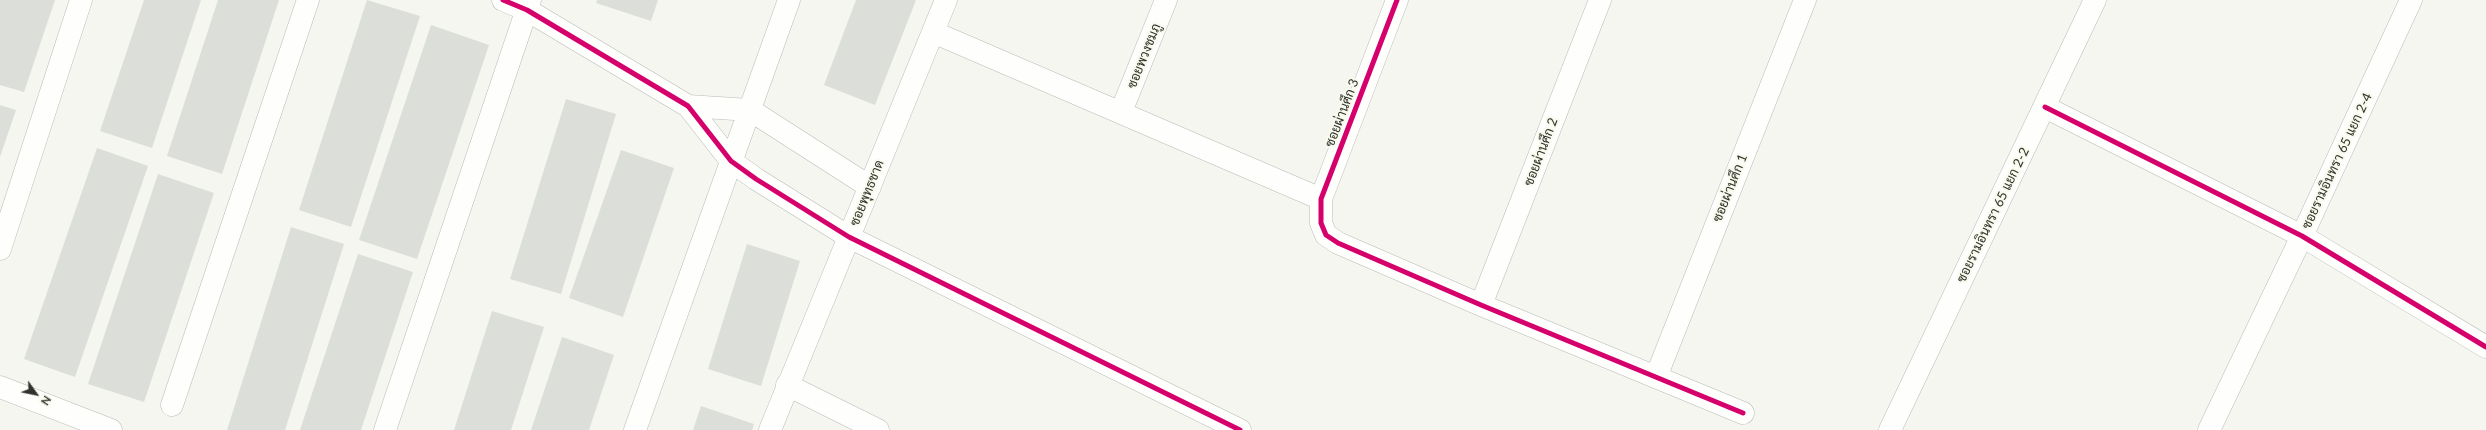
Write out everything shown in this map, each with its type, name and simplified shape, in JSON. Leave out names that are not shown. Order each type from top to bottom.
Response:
[{"type":"street","points":[[0,249],[81,0]]},
{"type":"street","points":[[172,405],[308,0]]},
{"type":"street","points":[[503,0],[528,5],[688,106],[731,161],[756,179],[849,238],[1240,430]]},
{"type":"street","points":[[635,430],[789,0]]},
{"type":"street","name":"ซอยพุทธชาด","points":[[770,430],[787,385],[946,0]]},
{"type":"street","name":"ซอยพวงชมภู","points":[[1121,112],[1166,0]]},
{"type":"street","name":"ซอยผ่านศึก 3","points":[[1398,0],[1321,199],[1321,223],[1326,235],[1338,243],[1481,305]]},
{"type":"street","name":"ซอยผ่านศึก 2","points":[[1481,305],[1600,0]]},
{"type":"street","name":"ซอยผ่านศึก 1","points":[[1656,377],[1805,0]]},
{"type":"street","name":"ซอยรามอินทรา 65 แยก 2-2","points":[[1890,430],[2046,106],[2094,0]]},
{"type":"street","name":"ซอยรามอินทรา 65 แยก 2-4","points":[[2209,430],[2302,236],[2411,0]]},
{"type":"street","points":[[385,430],[528,5]]},
{"type":"street","points":[[933,32],[1321,199]]},
{"type":"street","points":[[688,106],[750,110],[870,187]]},
{"type":"street","points":[[2046,106],[2302,236],[2486,347]]},
{"type":"street","points":[[1481,305],[1743,412]]},
{"type":"street","points":[[787,385],[878,430]]},
{"type":"street","points":[[2,394],[111,430]]},
{"type":"building","points":[[0,0],[55,0],[24,92],[0,85]]},
{"type":"building","points":[[144,0],[201,0],[152,148],[100,131]]},
{"type":"building","points":[[218,0],[279,0],[222,174],[167,156]]},
{"type":"building","points":[[367,0],[420,16],[351,227],[299,210]]},
{"type":"building","points":[[597,0],[658,0],[651,21],[596,3]]},
{"type":"building","points":[[856,0],[916,0],[875,105],[824,85]]},
{"type":"building","points":[[431,25],[489,45],[417,259],[359,240]]},
{"type":"building","points":[[566,99],[616,114],[561,294],[510,279]]},
{"type":"building","points":[[0,105],[16,110],[0,157]]},
{"type":"building","points":[[97,148],[148,166],[75,377],[24,359]]},
{"type":"building","points":[[621,150],[674,168],[623,317],[569,298]]},
{"type":"building","points":[[158,174],[214,193],[144,402],[88,384]]},
{"type":"building","points":[[291,227],[344,244],[285,430],[227,430]]},
{"type":"building","points":[[747,244],[800,261],[761,386],[708,369]]},
{"type":"building","points":[[358,254],[413,272],[361,430],[300,430]]},
{"type":"building","points":[[492,311],[544,327],[511,430],[454,430]]},
{"type":"building","points":[[562,337],[614,355],[589,430],[531,430]]},
{"type":"building","points":[[701,406],[754,424],[752,430],[693,430]]},
{"type":"cycle path","points":[[503,0],[527,10],[688,106],[731,161],[756,179],[849,237],[1240,430]]},
{"type":"cycle path","points":[[1397,0],[1321,199],[1321,223],[1326,235],[1338,243],[1481,305],[1743,413]]},
{"type":"cycle path","points":[[2045,107],[2302,236],[2486,347]]}]
